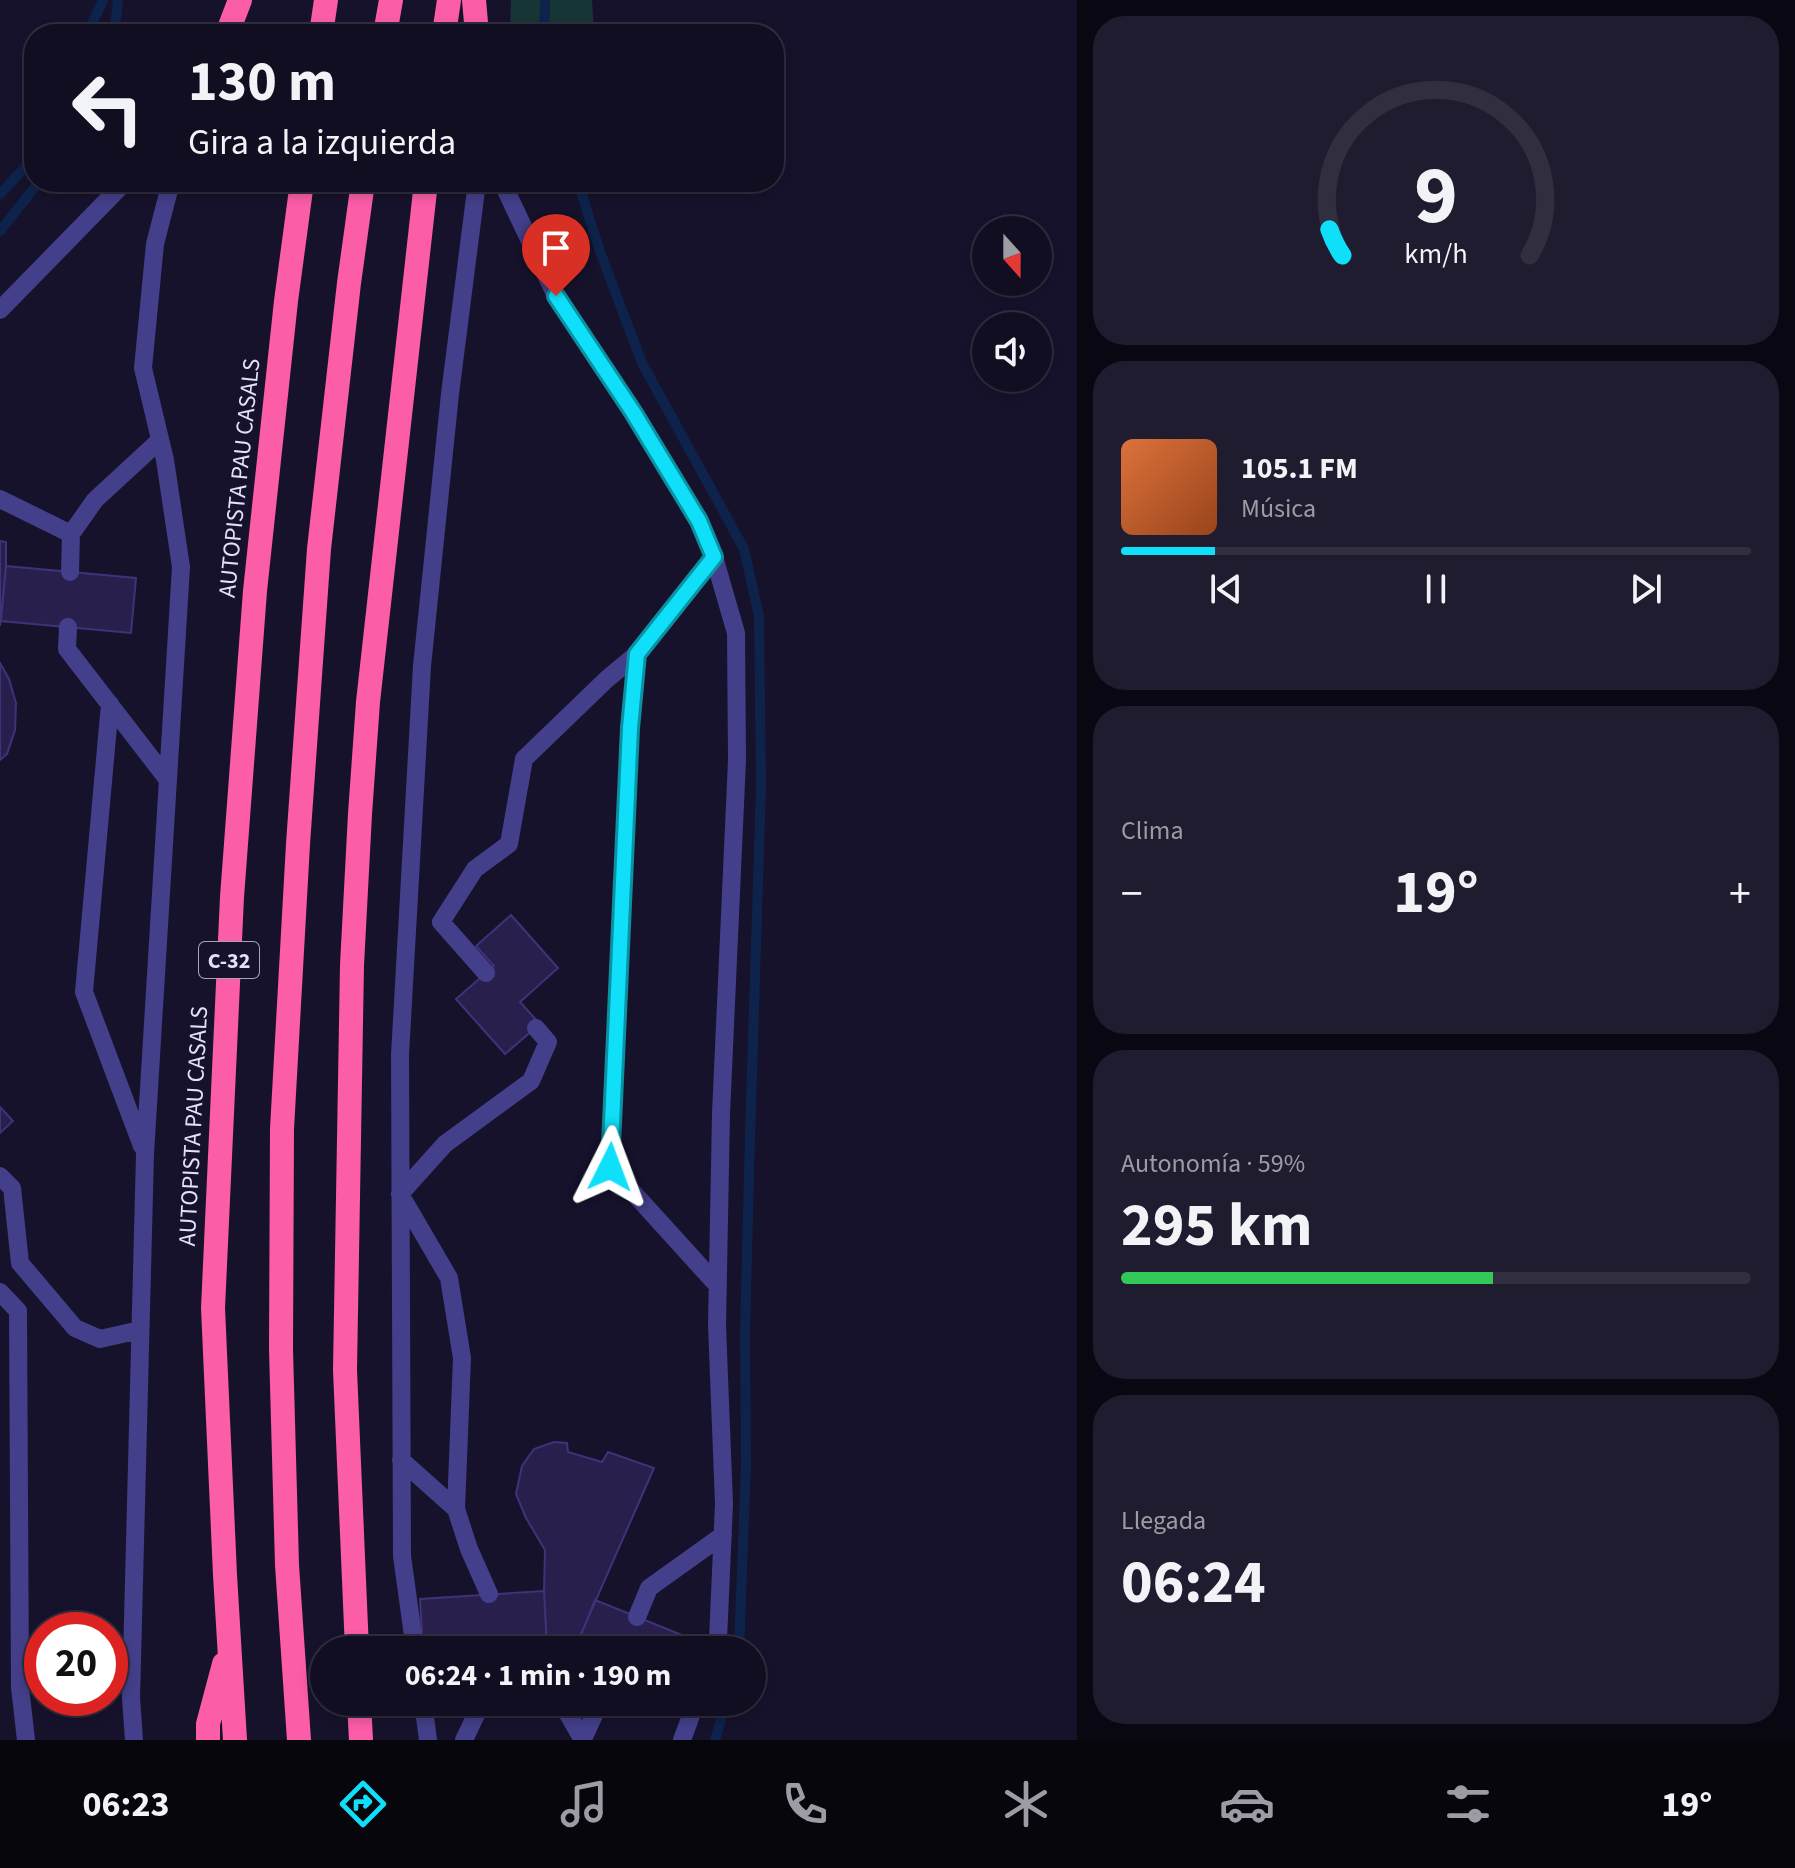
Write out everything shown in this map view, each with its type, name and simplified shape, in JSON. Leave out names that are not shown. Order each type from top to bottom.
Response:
[{"type":"highway","points":[[231,24],[240,0]]},
{"type":"highway","points":[[322,24],[326,0]]},
{"type":"highway","points":[[387,24],[391,0]]},
{"type":"highway","points":[[445,24],[449,0]]},
{"type":"highway","points":[[474,0],[476,24]]},
{"type":"highway","name":"AUTOPISTA PAU CASALS","points":[[235,1740],[213,1308],[232,897],[255,591],[301,192]]},
{"type":"highway","name":"C-32","points":[[299,1740],[287,1565],[281,1365],[282,1129],[319,549],[362,192]]},
{"type":"highway","points":[[356,1636],[345,1370],[354,935],[368,702],[425,192]]},
{"type":"highway","points":[[208,1740],[208,1724],[229,1642]]},
{"type":"highway","points":[[360,1716],[361,1740]]},
{"type":"lane","points":[[0,310],[115,192]]},
{"type":"lane","points":[[134,1740],[131,1698],[145,1154],[181,567],[165,460],[143,368],[155,244],[168,192]]},
{"type":"lane","points":[[413,1636],[402,1556],[400,1055],[422,666],[450,394],[476,192]]},
{"type":"lane","points":[[507,192],[556,296],[633,412],[699,521],[714,557],[736,633],[737,760],[721,1114],[717,1325],[724,1504],[718,1636]]},
{"type":"lane","points":[[70,572],[71,534],[95,500],[160,440]]},
{"type":"lane","points":[[0,499],[71,534]]},
{"type":"lane","points":[[486,973],[441,922],[475,869],[509,844],[524,759],[637,654],[714,557]]},
{"type":"lane","points":[[68,627],[67,649],[168,780]]},
{"type":"lane","points":[[637,654],[630,728],[610,1167],[718,1286]]},
{"type":"lane","points":[[110,704],[84,992],[145,1154]]},
{"type":"lane","points":[[400,1194],[445,1144],[531,1081],[548,1042],[536,1028]]},
{"type":"lane","points":[[0,1176],[12,1188],[20,1263],[75,1328],[100,1339],[140,1330]]},
{"type":"lane","points":[[400,1194],[449,1278],[462,1358],[456,1509],[489,1594]]},
{"type":"lane","points":[[0,1292],[18,1311],[20,1687],[26,1740]]},
{"type":"lane","points":[[401,1460],[456,1509]]},
{"type":"lane","points":[[637,1617],[649,1588],[723,1535]]},
{"type":"lane","points":[[425,1716],[428,1740]]},
{"type":"lane","points":[[464,1740],[475,1716]]},
{"type":"lane","points":[[569,1716],[583,1739]]},
{"type":"lane","points":[[583,1739],[594,1716]]},
{"type":"lane","points":[[682,1740],[691,1716]]},
{"type":"green space","points":[[511,0],[592,0],[593,24],[510,24]]},
{"type":"building","points":[[0,541],[6,542],[6,566],[0,626]]},
{"type":"building","points":[[6,566],[136,578],[131,633],[1,621]]},
{"type":"building","points":[[0,663],[9,679],[16,703],[15,730],[7,754],[0,760]]},
{"type":"building","points":[[511,915],[558,968],[520,1002],[540,1024],[505,1054],[456,999],[494,966],[476,946]]},
{"type":"building","points":[[0,1107],[13,1121],[0,1133]]},
{"type":"building","points":[[554,1442],[567,1443],[568,1452],[602,1462],[608,1452],[654,1468],[580,1636],[546,1636],[545,1550],[516,1494],[522,1466],[534,1449]]},
{"type":"building","points":[[544,1591],[546,1636],[422,1636],[420,1599]]},
{"type":"building","points":[[595,1600],[685,1636],[581,1636]]},
{"type":"waterway","points":[[92,24],[103,0]]},
{"type":"waterway","points":[[115,24],[118,0]]},
{"type":"waterway","points":[[544,24],[545,0]]},
{"type":"waterway","points":[[0,194],[24,168]]},
{"type":"waterway","points":[[0,231],[31,192]]},
{"type":"waterway","points":[[581,192],[642,363],[744,549],[759,616],[761,787],[740,1636]]},
{"type":"waterway","points":[[715,1740],[722,1716]]},
{"type":"route","points":[[556,296],[633,412],[699,521],[714,557],[637,654],[630,728],[610,1167]]}]
